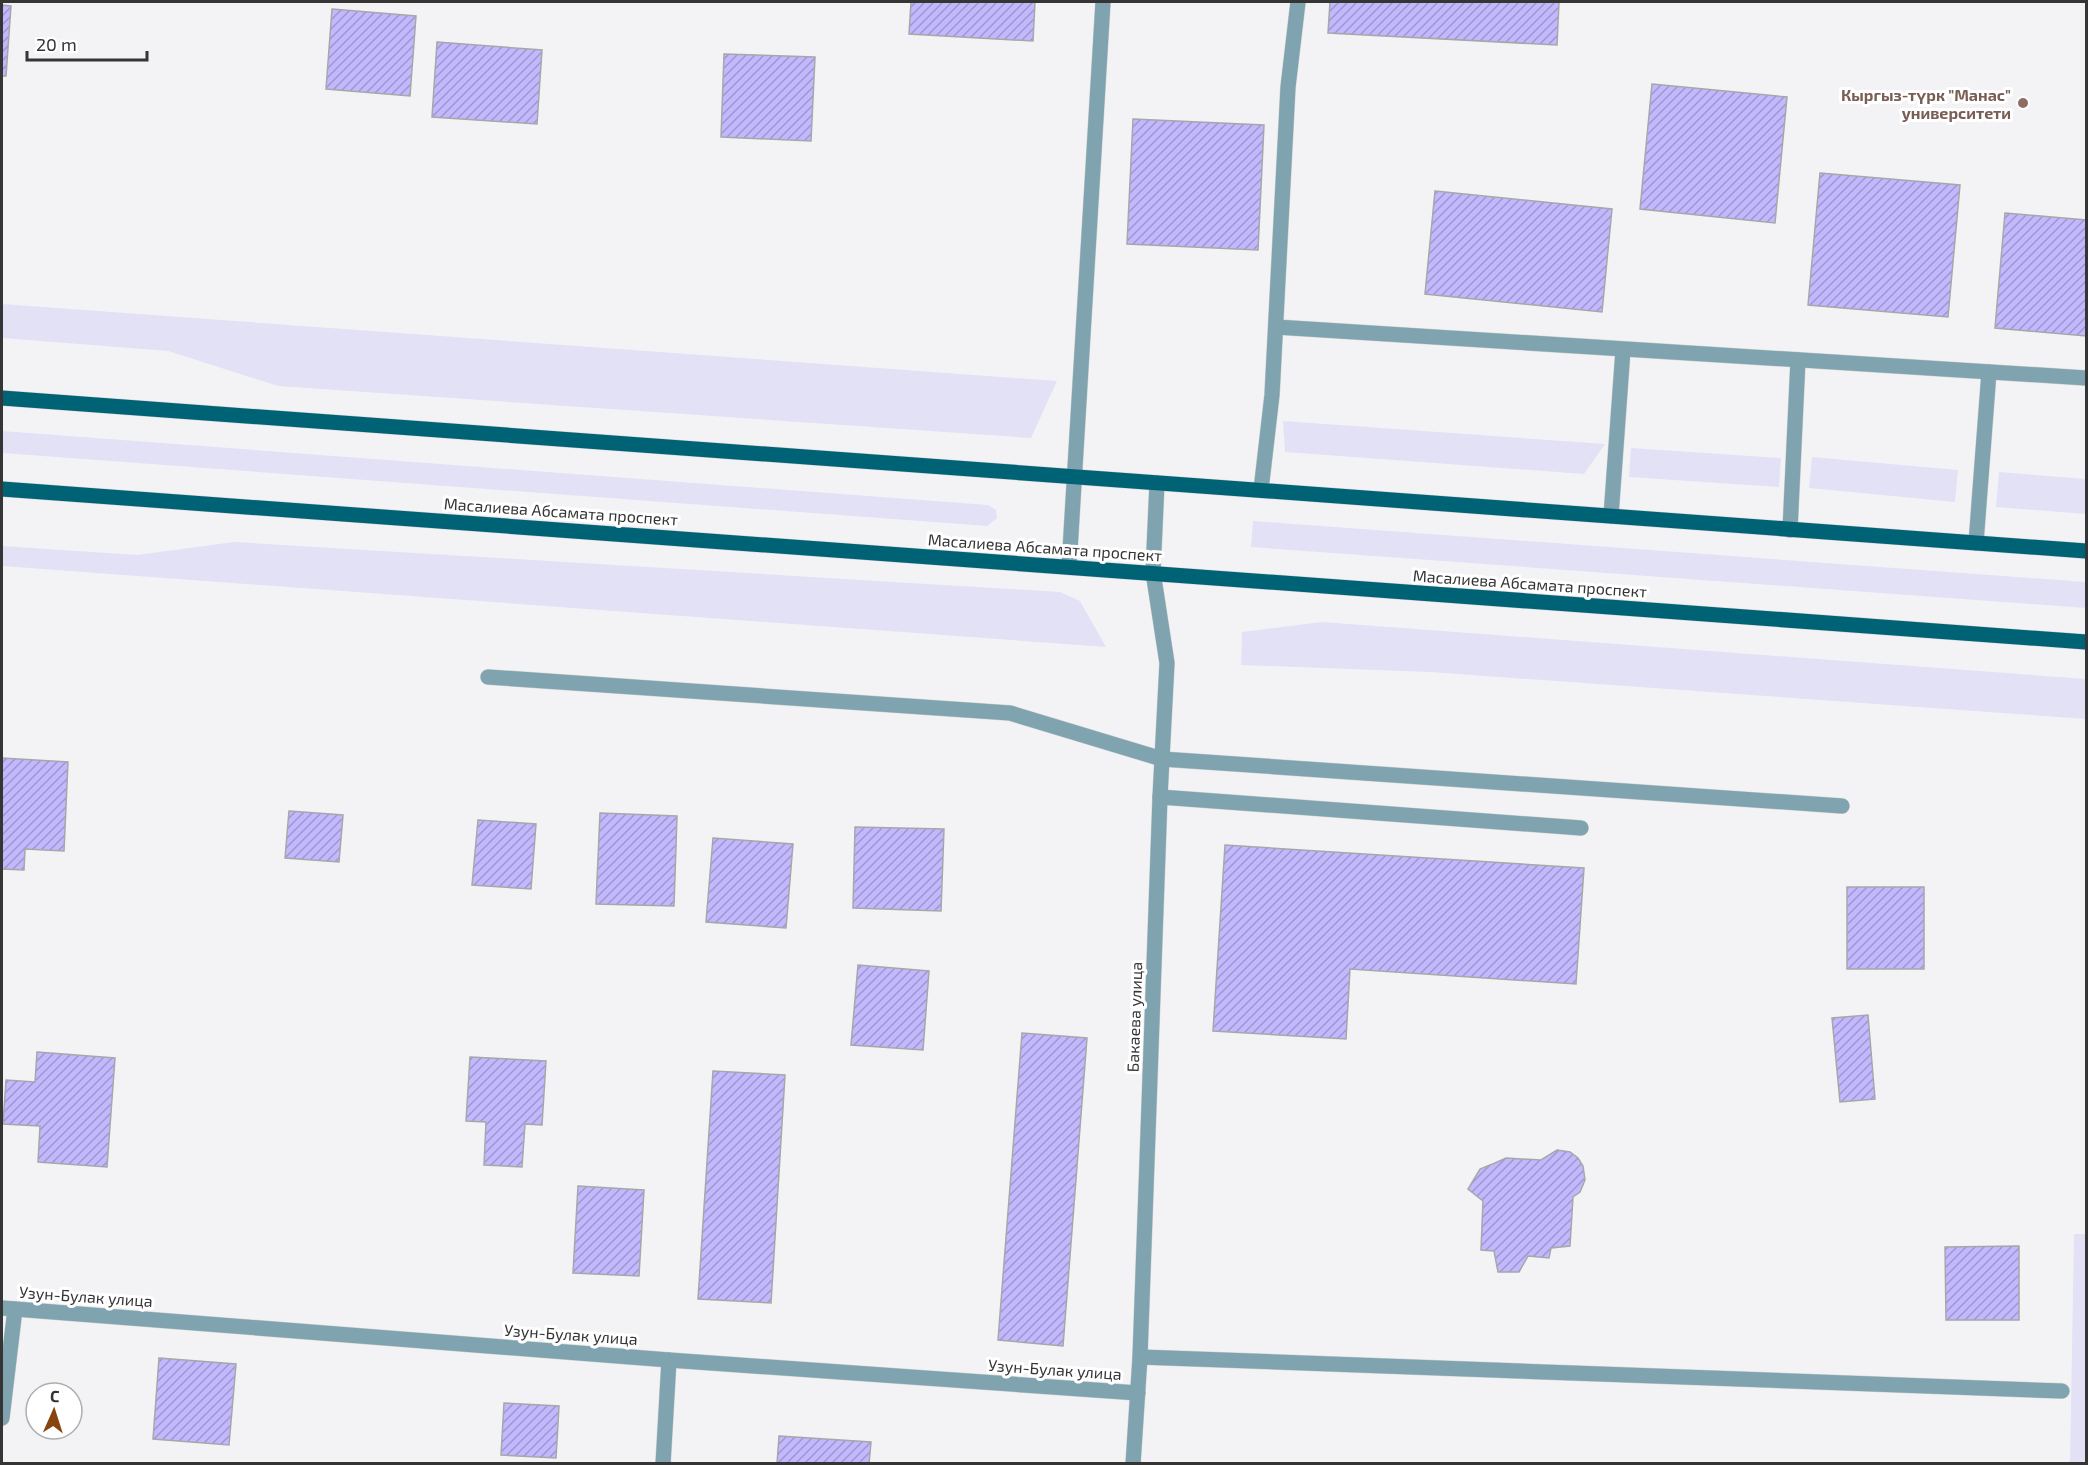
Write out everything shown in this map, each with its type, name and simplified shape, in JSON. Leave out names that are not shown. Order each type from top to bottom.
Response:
[{"type":"main road","points":[[2,398],[2086,551]]},
{"type":"main road","name":"Масалиева Абсамата проспект","points":[[2,489],[2086,642]]},
{"type":"street","points":[[1069,567],[1102,2]]},
{"type":"street","points":[[1261,490],[1272,395],[1288,87],[1298,2]]},
{"type":"street","points":[[1276,327],[2086,378]]},
{"type":"street","points":[[1611,516],[1623,350]]},
{"type":"street","points":[[1790,530],[1798,360]]},
{"type":"street","points":[[1976,543],[1989,372]]},
{"type":"street","name":"Бакаева улица","points":[[1133,1464],[1140,1357],[1167,663],[1153,572],[1157,483]]},
{"type":"street","points":[[488,676],[1010,713],[1162,759],[1842,806]]},
{"type":"street","points":[[1160,797],[1581,828]]},
{"type":"street","points":[[2,1418],[8,1308]]},
{"type":"street","name":"Узун-Булак улица","points":[[8,1308],[669,1360],[1138,1393]]},
{"type":"street","points":[[1140,1357],[2062,1391]]},
{"type":"street","points":[[663,1464],[669,1360]]},
{"type":"shaded area","points":[[2,304],[1057,381],[1031,438],[278,386],[168,351],[2,338]]},
{"type":"shaded area","points":[[1283,421],[1605,444],[1584,474],[1285,452]]},
{"type":"shaded area","points":[[2,431],[988,505],[996,510],[997,518],[987,526],[2,453]]},
{"type":"shaded area","points":[[1631,448],[1781,458],[1779,487],[1629,477]]},
{"type":"shaded area","points":[[1812,457],[1958,470],[1955,502],[1809,488]]},
{"type":"shaded area","points":[[1999,472],[2086,479],[2086,514],[1996,507]]},
{"type":"shaded area","points":[[1253,521],[2086,582],[2086,608],[1251,547]]},
{"type":"shaded area","points":[[234,542],[1060,592],[1080,601],[1106,647],[2,566],[2,546],[137,555]]},
{"type":"shaded area","points":[[1322,622],[2086,679],[2086,719],[1430,672],[1241,665],[1242,632]]},
{"type":"shaded area","points":[[2074,1234],[2086,1234],[2086,1463],[2070,1463]]},
{"type":"building","points":[[911,2],[1035,2],[1033,41],[909,34]]},
{"type":"building","points":[[1330,2],[1559,2],[1557,45],[1328,33]]},
{"type":"building","points":[[2,5],[11,6],[6,76],[2,76]]},
{"type":"building","points":[[332,9],[416,16],[410,96],[326,89]]},
{"type":"building","points":[[437,42],[542,50],[537,124],[432,117]]},
{"type":"building","points":[[724,54],[815,57],[811,141],[721,137]]},
{"type":"building","points":[[1652,84],[1787,97],[1775,223],[1640,209]]},
{"type":"building","points":[[1133,119],[1264,125],[1258,250],[1127,244]]},
{"type":"building","points":[[1820,173],[1960,185],[1948,317],[1808,305]]},
{"type":"building","points":[[1435,191],[1612,209],[1602,312],[1425,294]]},
{"type":"building","points":[[2005,213],[2086,220],[2086,336],[1995,328]]},
{"type":"building","points":[[2,758],[68,762],[64,851],[25,849],[24,870],[2,869]]},
{"type":"building","points":[[289,811],[343,815],[339,862],[285,858]]},
{"type":"building","points":[[600,813],[677,816],[674,906],[596,904]]},
{"type":"building","points":[[478,820],[536,824],[531,889],[472,885]]},
{"type":"building","points":[[855,827],[944,829],[941,911],[853,908]]},
{"type":"building","points":[[713,838],[793,844],[786,928],[706,922]]},
{"type":"building","points":[[1225,845],[1584,868],[1576,984],[1350,969],[1346,1039],[1213,1031]]},
{"type":"building","points":[[1847,887],[1924,887],[1924,969],[1847,969]]},
{"type":"building","points":[[858,965],[929,971],[923,1050],[851,1045]]},
{"type":"building","points":[[1868,1015],[1875,1099],[1840,1102],[1832,1018]]},
{"type":"building","points":[[1022,1033],[1087,1038],[1063,1346],[998,1340]]},
{"type":"building","points":[[37,1052],[115,1058],[107,1167],[38,1162],[40,1126],[3,1124],[6,1080],[35,1082]]},
{"type":"building","points":[[470,1057],[546,1061],[542,1125],[525,1124],[522,1167],[484,1165],[486,1122],[466,1121]]},
{"type":"building","points":[[713,1071],[785,1075],[771,1303],[698,1299]]},
{"type":"building","points":[[1557,1150],[1570,1152],[1578,1158],[1583,1166],[1585,1180],[1580,1192],[1573,1197],[1570,1246],[1551,1248],[1549,1258],[1528,1256],[1519,1272],[1498,1272],[1494,1251],[1481,1250],[1483,1201],[1468,1189],[1480,1169],[1506,1158],[1541,1160]]},
{"type":"building","points":[[578,1186],[644,1190],[639,1276],[573,1273]]},
{"type":"building","points":[[2019,1246],[2019,1320],[1946,1320],[1945,1247]]},
{"type":"building","points":[[159,1358],[236,1364],[229,1445],[153,1439]]},
{"type":"building","points":[[504,1403],[559,1406],[556,1458],[501,1455]]},
{"type":"building","points":[[779,1436],[871,1442],[869,1464],[777,1464]]},
{"type":"place","name":"Кыргыз-түрк \"Манас\" университети","points":[[2023,103]]}]
